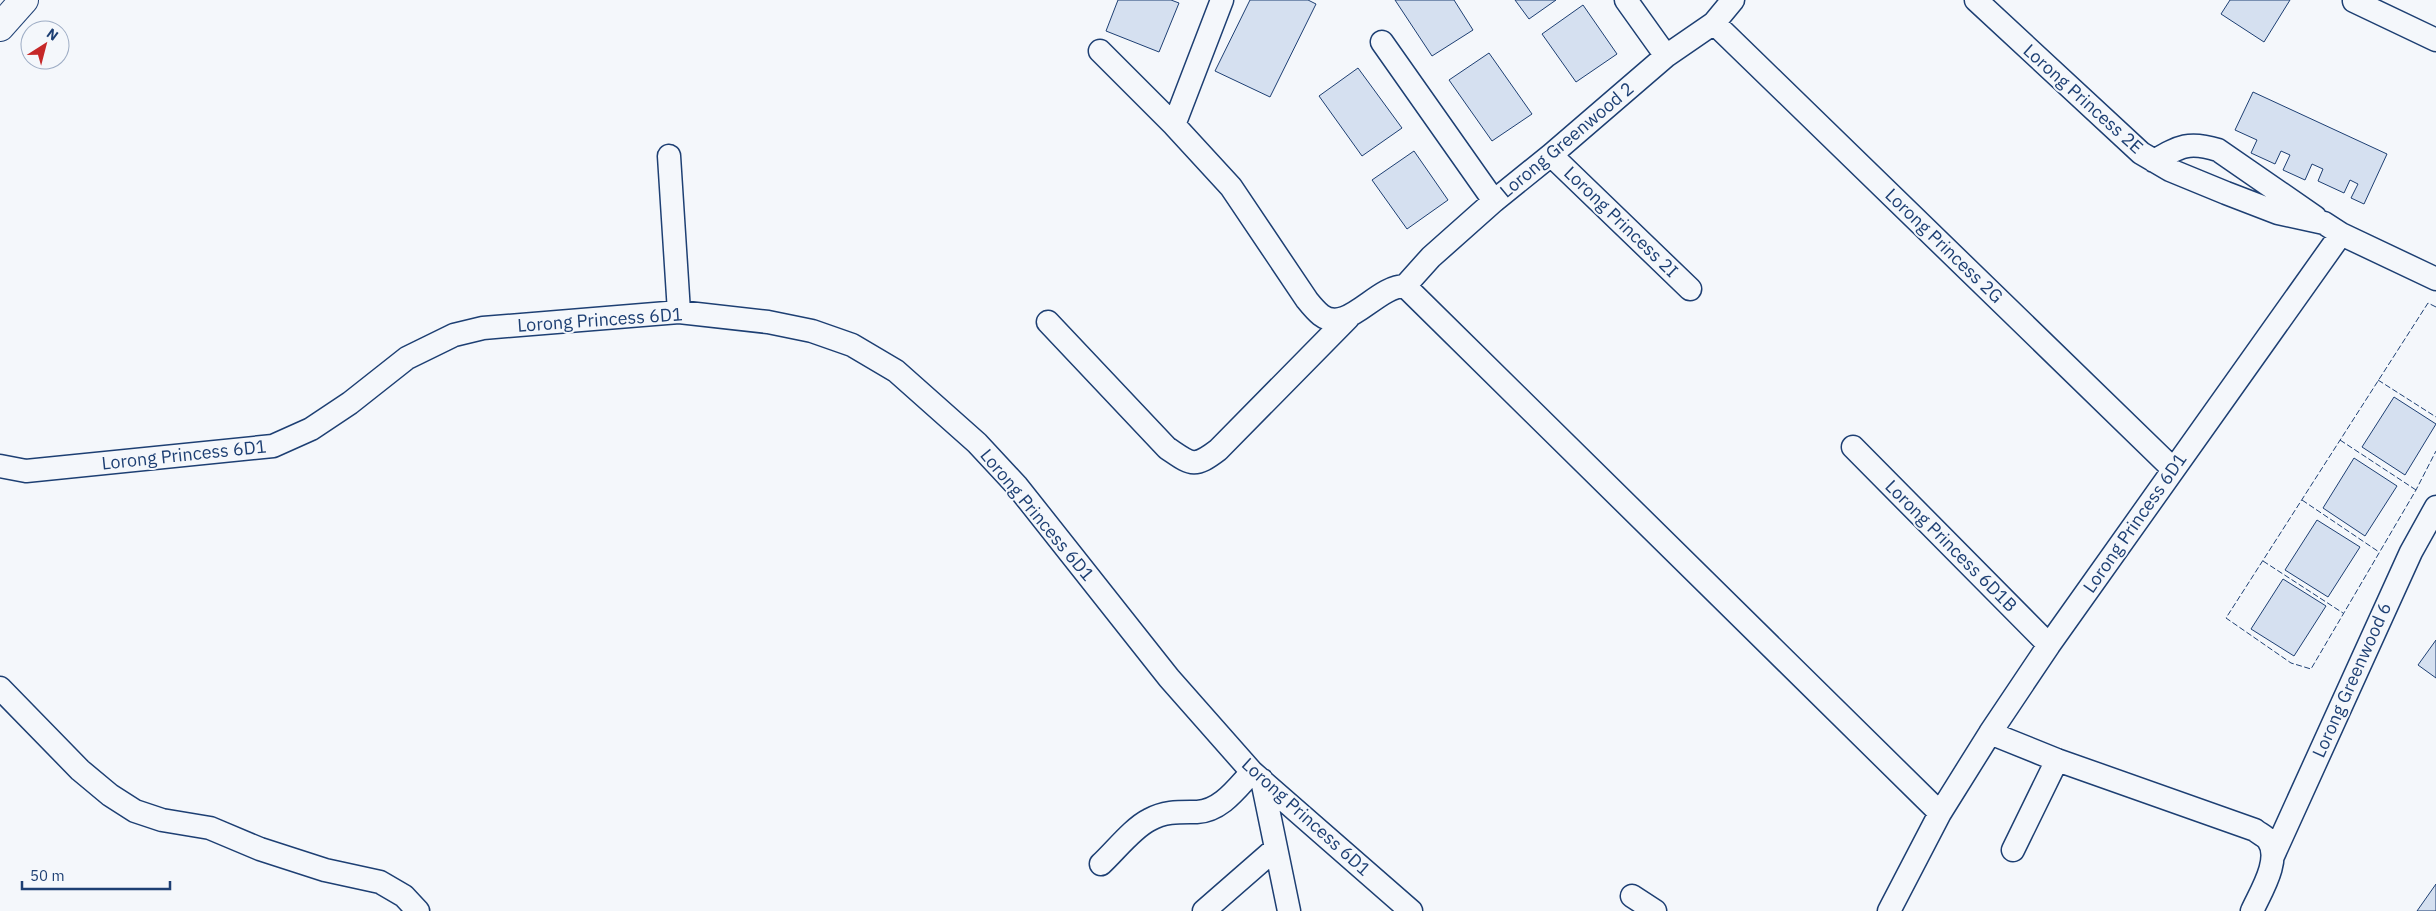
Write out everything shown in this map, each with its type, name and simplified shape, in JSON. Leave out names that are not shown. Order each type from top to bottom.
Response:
[{"type":"highway","points":[[0,27],[24,0]]},
{"type":"street","points":[[1174,125],[1222,0]]},
{"type":"street","points":[[1626,0],[1666,56]]},
{"type":"street","name":"Lorong Greenwood 2","points":[[1405,286],[1431,257],[1494,201],[1666,56],[1714,23],[1733,0]]},
{"type":"street","name":"Lorong Princess 2E","points":[[1976,0],[2141,153],[2178,173],[2278,213],[2332,228]]},
{"type":"street","points":[[2354,2],[2436,40]]},
{"type":"street","name":"Lorong Princess 2G","points":[[1714,23],[2173,469]]},
{"type":"street","points":[[1382,42],[1494,201]]},
{"type":"street","points":[[1100,50],[1174,125],[1231,187],[1307,300],[1322,316],[1335,320],[1348,318]]},
{"type":"street","points":[[2154,161],[2180,145],[2200,145],[2218,150],[2332,228],[2436,279]]},
{"type":"street","name":"Lorong Princess 2I","points":[[1551,154],[1690,289]]},
{"type":"street","points":[[669,156],[679,312]]},
{"type":"street","name":"Lorong Princess 6D1","points":[[1889,911],[1940,813],[1990,733],[2048,645],[2173,469],[2332,228]]},
{"type":"street","points":[[1048,322],[1167,448],[1190,463],[1202,462],[1218,450],[1348,318],[1382,292],[1395,286],[1405,286],[1940,813]]},
{"type":"street","name":"Lorong Princess 6D1","points":[[0,466],[26,471],[273,446],[311,429],[350,403],[407,358],[454,335],[484,328],[679,312],[768,322],[812,331],[852,345],[896,371],[977,443],[1017,486],[1169,678],[1256,776],[1410,911]]},
{"type":"street","name":"Lorong Princess 6D1B","points":[[1853,448],[2048,645]]},
{"type":"street","name":"Lorong Greenwood 6","points":[[2252,911],[2269,872],[2273,856],[2411,552],[2436,507]]},
{"type":"street","points":[[0,688],[80,770],[110,795],[135,811],[162,820],[210,828],[260,849],[325,870],[380,882],[404,896],[418,911]]},
{"type":"street","points":[[1990,733],[2057,760],[2254,830],[2268,840],[2273,856]]},
{"type":"street","points":[[2013,850],[2057,760]]},
{"type":"street","points":[[1101,864],[1147,820],[1164,813],[1199,812],[1214,807],[1256,776],[1289,911]]},
{"type":"street","points":[[1204,911],[1275,849]]},
{"type":"street","points":[[1632,896],[1655,911]]},
{"type":"building","points":[[1118,0],[1171,0],[1179,3],[1159,52],[1106,31]]},
{"type":"building","points":[[1250,0],[1308,0],[1316,4],[1270,97],[1215,71]]},
{"type":"building","points":[[1395,0],[1454,0],[1473,30],[1432,56]]},
{"type":"building","points":[[1515,0],[1556,0],[1529,19]]},
{"type":"building","points":[[2230,0],[2290,0],[2264,42],[2221,14]]},
{"type":"building","points":[[1583,5],[1617,54],[1576,82],[1542,34]]},
{"type":"building","points":[[1489,53],[1532,114],[1492,141],[1449,80]]},
{"type":"building","points":[[1358,68],[1402,128],[1362,156],[1319,96]]},
{"type":"building","points":[[2253,92],[2387,154],[2364,204],[2351,198],[2358,184],[2350,180],[2344,193],[2318,181],[2323,169],[2312,164],[2305,180],[2283,170],[2290,155],[2281,151],[2275,164],[2251,153],[2257,140],[2235,130]]},
{"type":"building","points":[[1414,151],[1448,200],[1407,229],[1372,180]]},
{"type":"building","points":[[2394,397],[2436,424],[2405,475],[2362,447]]},
{"type":"building","points":[[2354,458],[2397,486],[2365,536],[2323,508]]},
{"type":"building","points":[[2317,520],[2360,547],[2328,597],[2285,570]]},
{"type":"building","points":[[2283,579],[2326,606],[2294,656],[2251,629]]},
{"type":"building","points":[[2436,640],[2436,678],[2418,665]]},
{"type":"building","points":[[2436,884],[2436,911],[2417,911]]},
{"type":"fence","points":[[2436,307],[2428,303],[2226,618],[2291,663],[2311,669],[2416,490],[2436,451]]},
{"type":"fence","points":[[2378,380],[2436,417]]},
{"type":"fence","points":[[2340,440],[2416,490]]},
{"type":"fence","points":[[2302,500],[2379,552]]},
{"type":"fence","points":[[2263,561],[2343,613]]}]
